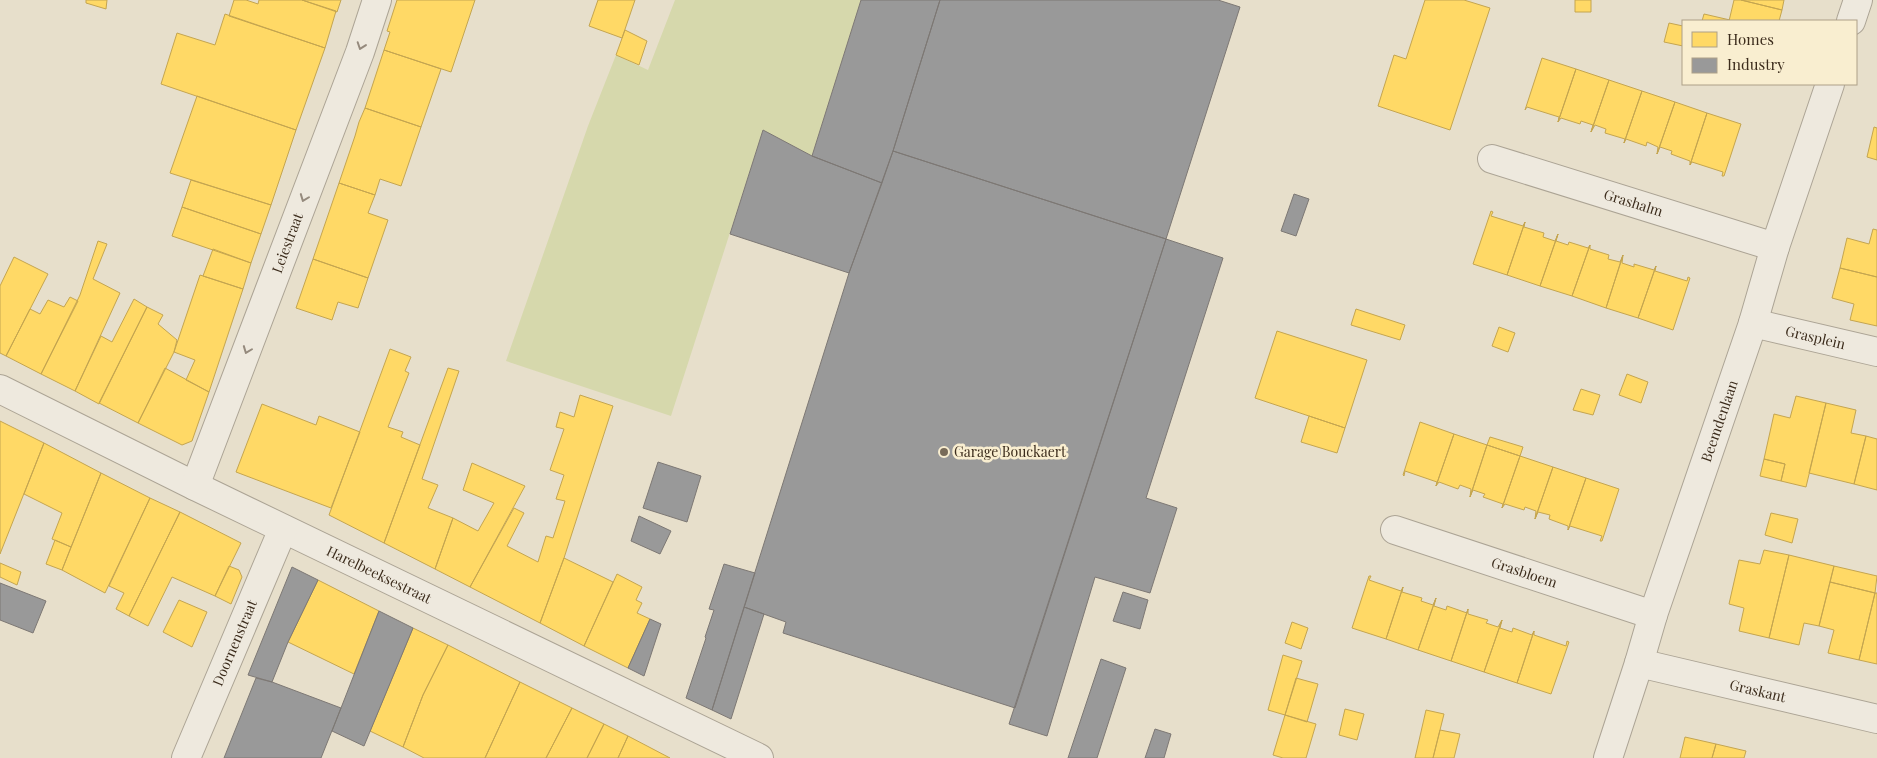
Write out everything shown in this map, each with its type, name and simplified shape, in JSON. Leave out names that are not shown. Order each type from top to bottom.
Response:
[{"type":"street","name":"Leiestraat","points":[[195,486],[360,52],[377,0]]},
{"type":"street","points":[[1851,20],[1858,0]]},
{"type":"street","name":"Beemdenlaan","points":[[1608,758],[1653,615],[1753,323],[1775,247],[1830,85]]},
{"type":"street","name":"Grashalm","points":[[1492,159],[1775,247]]},
{"type":"street","name":"Grasplein","points":[[1753,323],[1877,352]]},
{"type":"street","name":"Harelbeeksestraat","points":[[0,389],[283,529],[759,758]]},
{"type":"street","name":"Doornenstraat","points":[[186,758],[283,529]]},
{"type":"street","name":"Grasbloem","points":[[1395,530],[1653,615]]},
{"type":"street","name":"Graskant","points":[[1639,663],[1877,719]]},
{"type":"green space","points":[[675,0],[861,0],[812,156],[763,130],[671,416],[506,361],[588,126],[616,55],[648,70]]},
{"type":"building: Homes","points":[[86,0],[107,0],[106,9],[86,3]]},
{"type":"building: Homes","points":[[234,0],[246,0],[258,4],[259,0],[302,0],[336,11],[325,48],[229,16]]},
{"type":"building: Homes","points":[[302,0],[341,0],[337,12]]},
{"type":"building: Homes","points":[[397,0],[475,0],[451,72],[384,50],[390,32],[387,31]]},
{"type":"building: Homes","points":[[598,0],[635,0],[622,38],[589,26]]},
{"type":"building: Homes","points":[[1425,0],[1464,0],[1490,8],[1450,130],[1378,106],[1394,55],[1406,59]]},
{"type":"building: Homes","points":[[1575,0],[1591,0],[1591,12],[1575,12]]},
{"type":"building: Homes","points":[[1734,0],[1782,10],[1779,20],[1729,20]]},
{"type":"building: Homes","points":[[1741,0],[1784,0],[1782,10]]},
{"type":"building: Homes","points":[[225,14],[325,48],[296,130],[161,84],[177,33],[215,45]]},
{"type":"building: Homes","points":[[1704,14],[1730,20],[1702,20]]},
{"type":"building: Homes","points":[[1669,23],[1682,26],[1682,46],[1664,42]]},
{"type":"building: Homes","points":[[625,30],[647,41],[639,65],[616,55]]},
{"type":"building: Homes","points":[[384,50],[441,69],[421,127],[365,108]]},
{"type":"building: Homes","points":[[1542,58],[1576,69],[1558,122],[1559,117],[1527,107],[1525,110]]},
{"type":"building: Homes","points":[[1576,69],[1609,80],[1591,132],[1593,125],[1581,121],[1580,124],[1561,118],[1558,122]]},
{"type":"building: Homes","points":[[1609,80],[1642,91],[1624,143],[1625,139],[1605,133],[1606,129],[1595,125],[1591,132]]},
{"type":"building: Homes","points":[[1642,91],[1675,102],[1657,154],[1658,147],[1647,142],[1646,146],[1626,139],[1624,143]]},
{"type":"building: Homes","points":[[197,96],[296,130],[271,205],[170,173]]},
{"type":"building: Homes","points":[[1675,102],[1707,113],[1690,165],[1690,161],[1671,154],[1672,151],[1660,147],[1657,154]]},
{"type":"building: Homes","points":[[365,108],[421,127],[401,186],[380,179],[375,195],[339,183]]},
{"type":"building: Homes","points":[[1707,113],[1741,124],[1724,176],[1722,176],[1723,172],[1692,162],[1690,165]]},
{"type":"building: Homes","points":[[1874,127],[1877,128],[1877,160],[1867,157]]},
{"type":"building: Homes","points":[[191,180],[271,205],[261,234],[182,207]]},
{"type":"building: Homes","points":[[339,183],[375,195],[368,213],[388,220],[368,278],[313,259]]},
{"type":"building: Homes","points":[[182,207],[261,234],[251,263],[172,236]]},
{"type":"building: Homes","points":[[1491,211],[1493,212],[1491,216],[1523,226],[1525,222],[1507,275],[1473,264]]},
{"type":"building: Homes","points":[[1525,222],[1524,227],[1544,233],[1543,237],[1555,241],[1558,234],[1540,286],[1507,275]]},
{"type":"building: Homes","points":[[1873,229],[1877,230],[1877,277],[1840,268],[1847,238],[1869,244]]},
{"type":"building: Homes","points":[[1558,234],[1556,241],[1568,245],[1569,242],[1588,248],[1590,245],[1572,296],[1540,286]]},
{"type":"building: Homes","points":[[98,241],[107,244],[93,279],[120,293],[75,391],[41,374],[80,295]]},
{"type":"building: Homes","points":[[1590,245],[1590,249],[1609,255],[1608,259],[1620,262],[1623,255],[1606,308],[1572,296]]},
{"type":"building: Homes","points":[[213,249],[251,263],[243,289],[203,276]]},
{"type":"building: Homes","points":[[1623,255],[1622,263],[1634,267],[1634,264],[1654,270],[1656,266],[1638,318],[1606,308]]},
{"type":"building: Homes","points":[[14,257],[48,274],[6,356],[0,353],[0,286]]},
{"type":"building: Homes","points":[[313,259],[368,278],[358,308],[338,302],[332,320],[296,308]]},
{"type":"building: Homes","points":[[1656,266],[1655,271],[1687,281],[1688,277],[1690,278],[1673,330],[1638,318]]},
{"type":"building: Homes","points":[[1840,268],[1877,277],[1877,326],[1850,320],[1854,304],[1832,298]]},
{"type":"building: Homes","points":[[200,275],[243,289],[209,392],[186,380],[195,360],[174,352]]},
{"type":"building: Homes","points":[[70,297],[78,301],[41,374],[6,356],[30,309],[40,314],[48,300],[64,307]]},
{"type":"building: Homes","points":[[134,299],[147,307],[99,404],[75,391],[101,336],[112,342]]},
{"type":"building: Homes","points":[[147,307],[163,315],[158,324],[177,340],[174,352],[138,423],[99,403]]},
{"type":"building: Homes","points":[[1356,309],[1405,325],[1400,340],[1351,325]]},
{"type":"building: Homes","points":[[1499,327],[1515,333],[1508,352],[1492,346]]},
{"type":"building: Homes","points":[[1277,331],[1367,360],[1345,428],[1255,398]]},
{"type":"building: Homes","points":[[390,349],[411,357],[405,371],[409,373],[388,427],[403,432],[401,437],[420,445],[384,543],[329,515]]},
{"type":"building: Homes","points":[[165,368],[209,392],[192,441],[182,445],[138,423]]},
{"type":"building: Homes","points":[[448,368],[459,371],[422,479],[438,485],[428,508],[453,518],[435,569],[384,543]]},
{"type":"building: Homes","points":[[1627,374],[1648,382],[1641,403],[1619,395]]},
{"type":"building: Homes","points":[[1581,389],[1600,395],[1593,415],[1573,410]]},
{"type":"building: Homes","points":[[580,395],[613,406],[564,558],[540,623],[470,587],[514,508],[524,513],[507,546],[538,562],[546,536],[553,538],[565,501],[556,499],[564,475],[550,470],[564,429],[556,427],[560,412],[574,417]]},
{"type":"building: Homes","points":[[1796,396],[1826,403],[1806,487],[1781,481],[1785,464],[1764,459],[1774,414],[1790,418]]},
{"type":"building: Homes","points":[[1826,403],[1856,410],[1851,433],[1866,436],[1854,484],[1809,473]]},
{"type":"building: Homes","points":[[262,404],[316,425],[319,416],[360,432],[331,508],[236,472]]},
{"type":"building: Homes","points":[[1309,416],[1345,428],[1337,453],[1301,442]]},
{"type":"building: Homes","points":[[0,421],[44,443],[0,554]]},
{"type":"building: Homes","points":[[1420,422],[1454,434],[1436,486],[1437,482],[1405,471],[1403,475]]},
{"type":"building: Homes","points":[[1454,434],[1487,445],[1470,497],[1471,489],[1460,485],[1458,489],[1439,482],[1436,486]]},
{"type":"building: Homes","points":[[1866,436],[1877,439],[1877,490],[1854,484]]},
{"type":"building: Homes","points":[[1490,437],[1523,447],[1520,456],[1487,445]]},
{"type":"building: Homes","points":[[44,443],[101,473],[71,547],[52,539],[62,513],[24,494]]},
{"type":"building: Homes","points":[[1487,445],[1520,456],[1502,508],[1503,504],[1483,497],[1485,494],[1473,490],[1470,497]]},
{"type":"building: Homes","points":[[1520,456],[1553,467],[1535,519],[1536,511],[1525,507],[1524,510],[1505,504],[1502,508]]},
{"type":"building: Homes","points":[[1764,459],[1785,464],[1781,481],[1760,476]]},
{"type":"building: Homes","points":[[472,463],[525,486],[470,587],[435,569],[453,518],[478,531],[494,503],[463,490]]},
{"type":"building: Homes","points":[[1553,467],[1586,478],[1568,530],[1568,526],[1549,519],[1550,515],[1538,512],[1535,519]]},
{"type":"building: Homes","points":[[101,473],[150,498],[105,593],[62,570]]},
{"type":"building: Homes","points":[[1586,478],[1619,489],[1602,541],[1600,541],[1602,536],[1570,526],[1568,530]]},
{"type":"building: Homes","points":[[150,498],[180,512],[129,616],[116,609],[124,593],[109,586]]},
{"type":"building: Homes","points":[[180,512],[241,543],[215,596],[172,577],[148,626],[129,616]]},
{"type":"building: Homes","points":[[1771,513],[1798,519],[1792,543],[1765,535]]},
{"type":"building: Homes","points":[[55,540],[71,547],[62,570],[46,564]]},
{"type":"building: Homes","points":[[1764,550],[1789,555],[1769,638],[1739,631],[1744,608],[1729,604],[1739,560],[1760,564]]},
{"type":"building: Homes","points":[[1789,555],[1834,566],[1819,626],[1804,623],[1799,645],[1769,638]]},
{"type":"building: Homes","points":[[564,558],[613,582],[584,646],[540,623]]},
{"type":"building: Homes","points":[[0,563],[21,572],[17,585],[0,577]]},
{"type":"building: Homes","points":[[229,566],[239,570],[242,577],[231,604],[215,596]]},
{"type":"building: Homes","points":[[1834,566],[1877,576],[1875,593],[1830,582]]},
{"type":"building: Homes","points":[[617,574],[642,587],[636,600],[642,603],[637,613],[650,619],[628,668],[584,646]]},
{"type":"building: Homes","points":[[1369,576],[1371,576],[1369,580],[1401,591],[1403,587],[1386,639],[1352,628]]},
{"type":"building: Homes","points":[[318,580],[379,611],[354,674],[288,642]]},
{"type":"building: Homes","points":[[1830,582],[1875,593],[1859,660],[1828,653],[1834,630],[1819,626]]},
{"type":"building: Homes","points":[[1403,587],[1402,592],[1422,598],[1421,601],[1433,605],[1436,598],[1418,650],[1386,639]]},
{"type":"building: Homes","points":[[1875,593],[1877,593],[1877,664],[1859,660]]},
{"type":"building: Homes","points":[[1436,598],[1434,606],[1446,610],[1447,606],[1467,613],[1451,661],[1418,650]]},
{"type":"building: Homes","points":[[179,600],[207,612],[192,647],[163,632]]},
{"type":"building: Homes","points":[[1468,609],[1468,614],[1488,620],[1486,623],[1498,627],[1502,620],[1484,672],[1451,661]]},
{"type":"building: Homes","points":[[1502,620],[1500,628],[1512,632],[1513,628],[1532,635],[1534,631],[1517,683],[1484,672]]},
{"type":"building: Homes","points":[[1292,622],[1308,628],[1301,649],[1285,643]]},
{"type":"building: Homes","points":[[413,628],[448,645],[423,695],[403,747],[370,731]]},
{"type":"building: Homes","points":[[1534,631],[1534,635],[1566,646],[1567,641],[1569,642],[1551,694],[1517,683]]},
{"type":"building: Homes","points":[[448,645],[520,682],[485,758],[424,758],[403,747],[423,695]]},
{"type":"building: Homes","points":[[1283,655],[1302,661],[1285,715],[1268,710]]},
{"type":"building: Homes","points":[[1296,678],[1318,684],[1307,722],[1285,715]]},
{"type":"building: Homes","points":[[520,682],[572,708],[546,758],[485,758]]},
{"type":"building: Homes","points":[[572,708],[604,724],[587,758],[546,758]]},
{"type":"building: Homes","points":[[1345,709],[1364,714],[1357,740],[1339,735]]},
{"type":"building: Homes","points":[[1426,710],[1444,714],[1433,758],[1415,758]]},
{"type":"building: Homes","points":[[1285,715],[1316,724],[1306,758],[1283,758],[1273,755]]},
{"type":"building: Homes","points":[[604,724],[628,736],[618,758],[587,758]]},
{"type":"building: Homes","points":[[1440,730],[1460,734],[1454,758],[1433,758]]},
{"type":"building: Homes","points":[[628,736],[670,758],[618,758]]},
{"type":"building: Homes","points":[[1685,737],[1716,744],[1712,758],[1680,758]]},
{"type":"building: Homes","points":[[1716,744],[1746,751],[1744,758],[1712,758]]},
{"type":"building: Industry","points":[[861,0],[940,0],[882,183],[812,156]]},
{"type":"building: Industry","points":[[940,0],[1218,0],[1240,7],[1166,239],[893,151]]},
{"type":"building: Industry","points":[[763,130],[812,156],[882,183],[849,273],[730,234]]},
{"type":"building: Industry","points":[[893,151],[1166,239],[1015,708],[783,633],[786,622],[744,607],[849,273]]},
{"type":"building: Industry","points":[[1294,194],[1309,199],[1296,236],[1281,231]]},
{"type":"building: Industry","points":[[1166,239],[1223,258],[1146,498],[1177,508],[1150,593],[1095,577],[1047,736],[1009,724]]},
{"type":"building: Industry","points":[[658,462],[701,476],[687,522],[643,508]]},
{"type":"building: Industry","points":[[639,516],[671,531],[660,554],[631,541]]},
{"type":"building: Industry","points":[[724,564],[755,573],[712,710],[686,698],[714,610],[709,609]]},
{"type":"building: Industry","points":[[292,567],[318,580],[288,642],[272,682],[248,675]]},
{"type":"building: Industry","points":[[0,583],[46,601],[33,633],[0,620]]},
{"type":"building: Industry","points":[[1123,592],[1148,600],[1140,629],[1113,621]]},
{"type":"building: Industry","points":[[744,607],[764,614],[731,719],[712,710]]},
{"type":"building: Industry","points":[[379,611],[413,628],[364,746],[332,731]]},
{"type":"building: Industry","points":[[650,619],[661,624],[644,676],[628,668]]},
{"type":"building: Industry","points":[[1101,659],[1126,668],[1097,758],[1068,758]]},
{"type":"building: Industry","points":[[256,678],[272,682],[341,708],[321,758],[224,758]]},
{"type":"building: Industry","points":[[1155,729],[1171,734],[1164,758],[1145,758]]},
{"type":"place","name":"Garage Bouckaert","points":[[944,452]]}]
